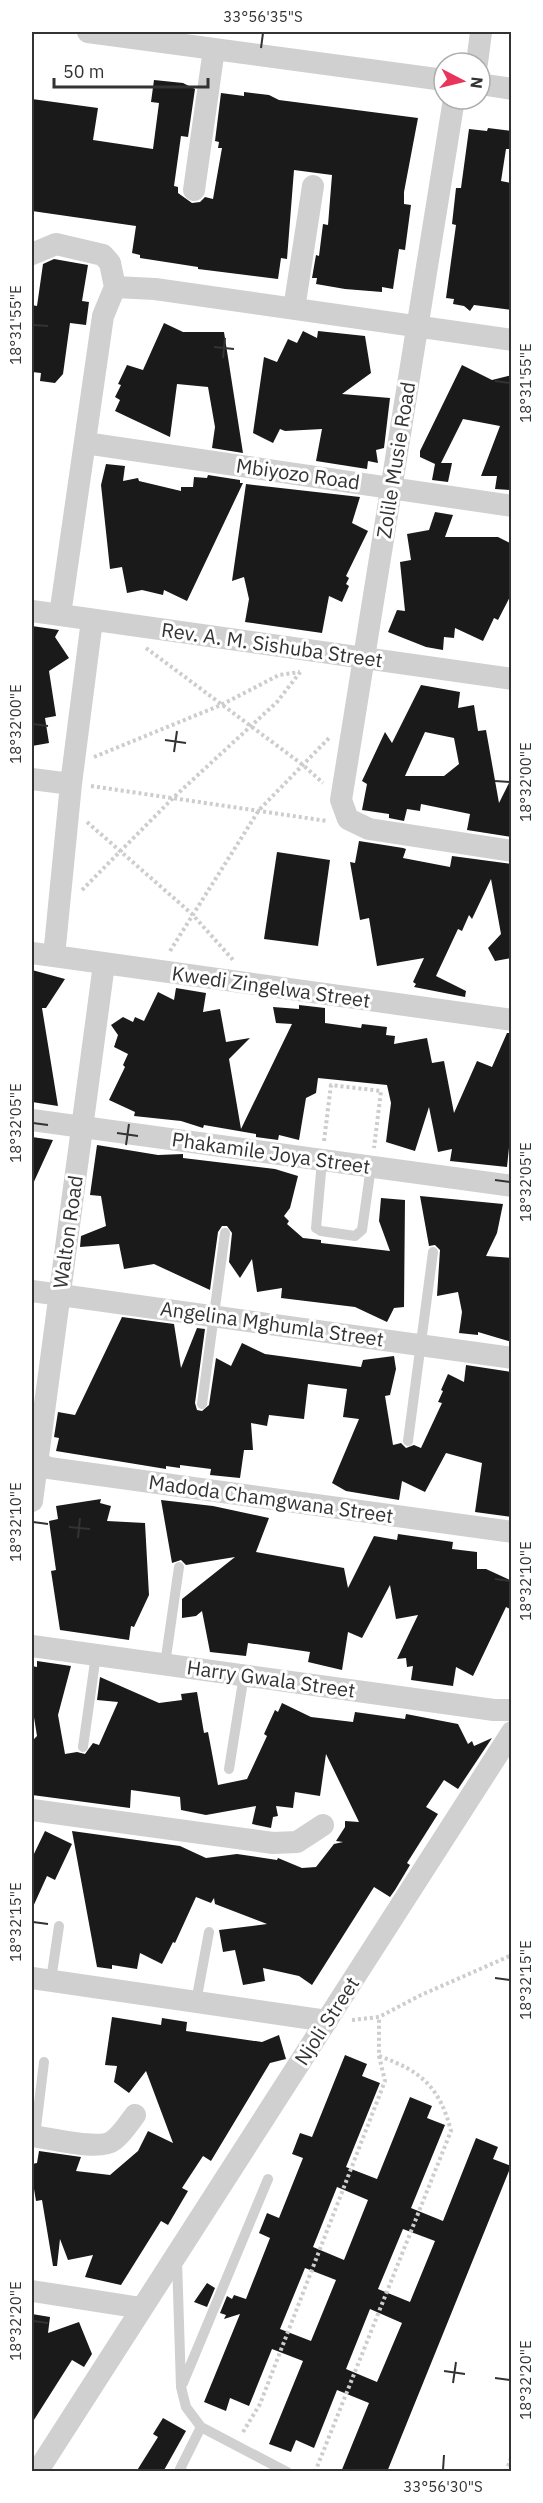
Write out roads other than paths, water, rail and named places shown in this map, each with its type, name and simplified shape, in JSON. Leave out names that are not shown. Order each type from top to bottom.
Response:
[{"type":"street","points":[[88,32],[432,78]]},
{"type":"street","points":[[479,51],[481,32]]},
{"type":"street","points":[[194,190],[214,48]]},
{"type":"street","points":[[492,86],[512,89]]},
{"type":"street","name":"Zolile Musie Road","points":[[451,111],[355,720],[345,810],[369,829],[512,851]]},
{"type":"street","points":[[294,309],[313,186]]},
{"type":"street","points":[[32,254],[56,244],[103,255],[110,263],[115,287],[103,315],[60,615]]},
{"type":"street","points":[[115,287],[155,289],[512,340]]},
{"type":"street","name":"Mbiyozo Road","points":[[85,443],[512,506]]},
{"type":"street","name":"Rev. A. M. Sishuba Street","points":[[32,611],[512,679]]},
{"type":"street","points":[[54,956],[71,784],[92,620]]},
{"type":"street","points":[[32,778],[71,784]]},
{"type":"street","name":"Kwedi Zingelwa Street","points":[[32,953],[512,1020]]},
{"type":"street","name":"Walton Road","points":[[32,1501],[34,1462],[60,1295],[105,964]]},
{"type":"street","name":"Phakamile Joya Street","points":[[32,1119],[323,1153],[512,1186]]},
{"type":"street","name":"Angelina Mghumla Street","points":[[32,1291],[512,1358]]},
{"type":"street","name":"Madoda Chamgwana Street","points":[[34,1462],[49,1468],[512,1532]]},
{"type":"street","name":"Harry Gwala Street","points":[[32,1646],[494,1710],[512,1710]]},
{"type":"street","name":"Njoli Street","points":[[37,2472],[512,1732]]},
{"type":"street","points":[[32,1810],[273,1843],[297,1842],[323,1825]]},
{"type":"street","points":[[41,1979],[196,2002],[329,2017]]},
{"type":"street","points":[[33,2136],[84,2144],[107,2144],[119,2135],[135,2115]]},
{"type":"street","points":[[32,2291],[141,2308]]},
{"type":"lane","points":[[323,1153],[316,1228],[321,1232],[345,1236],[355,1236],[362,1230],[372,1160]]},
{"type":"lane","points":[[201,1404],[225,1233]]},
{"type":"lane","points":[[408,1441],[433,1252]]},
{"type":"lane","points":[[165,1664],[179,1567]]},
{"type":"lane","points":[[83,1747],[96,1655]]},
{"type":"lane","points":[[229,1769],[244,1675]]},
{"type":"lane","points":[[41,1979],[59,1926]]},
{"type":"lane","points":[[196,2002],[209,1932]]},
{"type":"lane","points":[[33,2136],[45,2062]]},
{"type":"lane","points":[[181,2387],[268,2179]]},
{"type":"lane","points":[[177,2257],[181,2387],[186,2407],[201,2427],[286,2472]]},
{"type":"lane","points":[[183,2472],[180,2469],[201,2427]]}]
